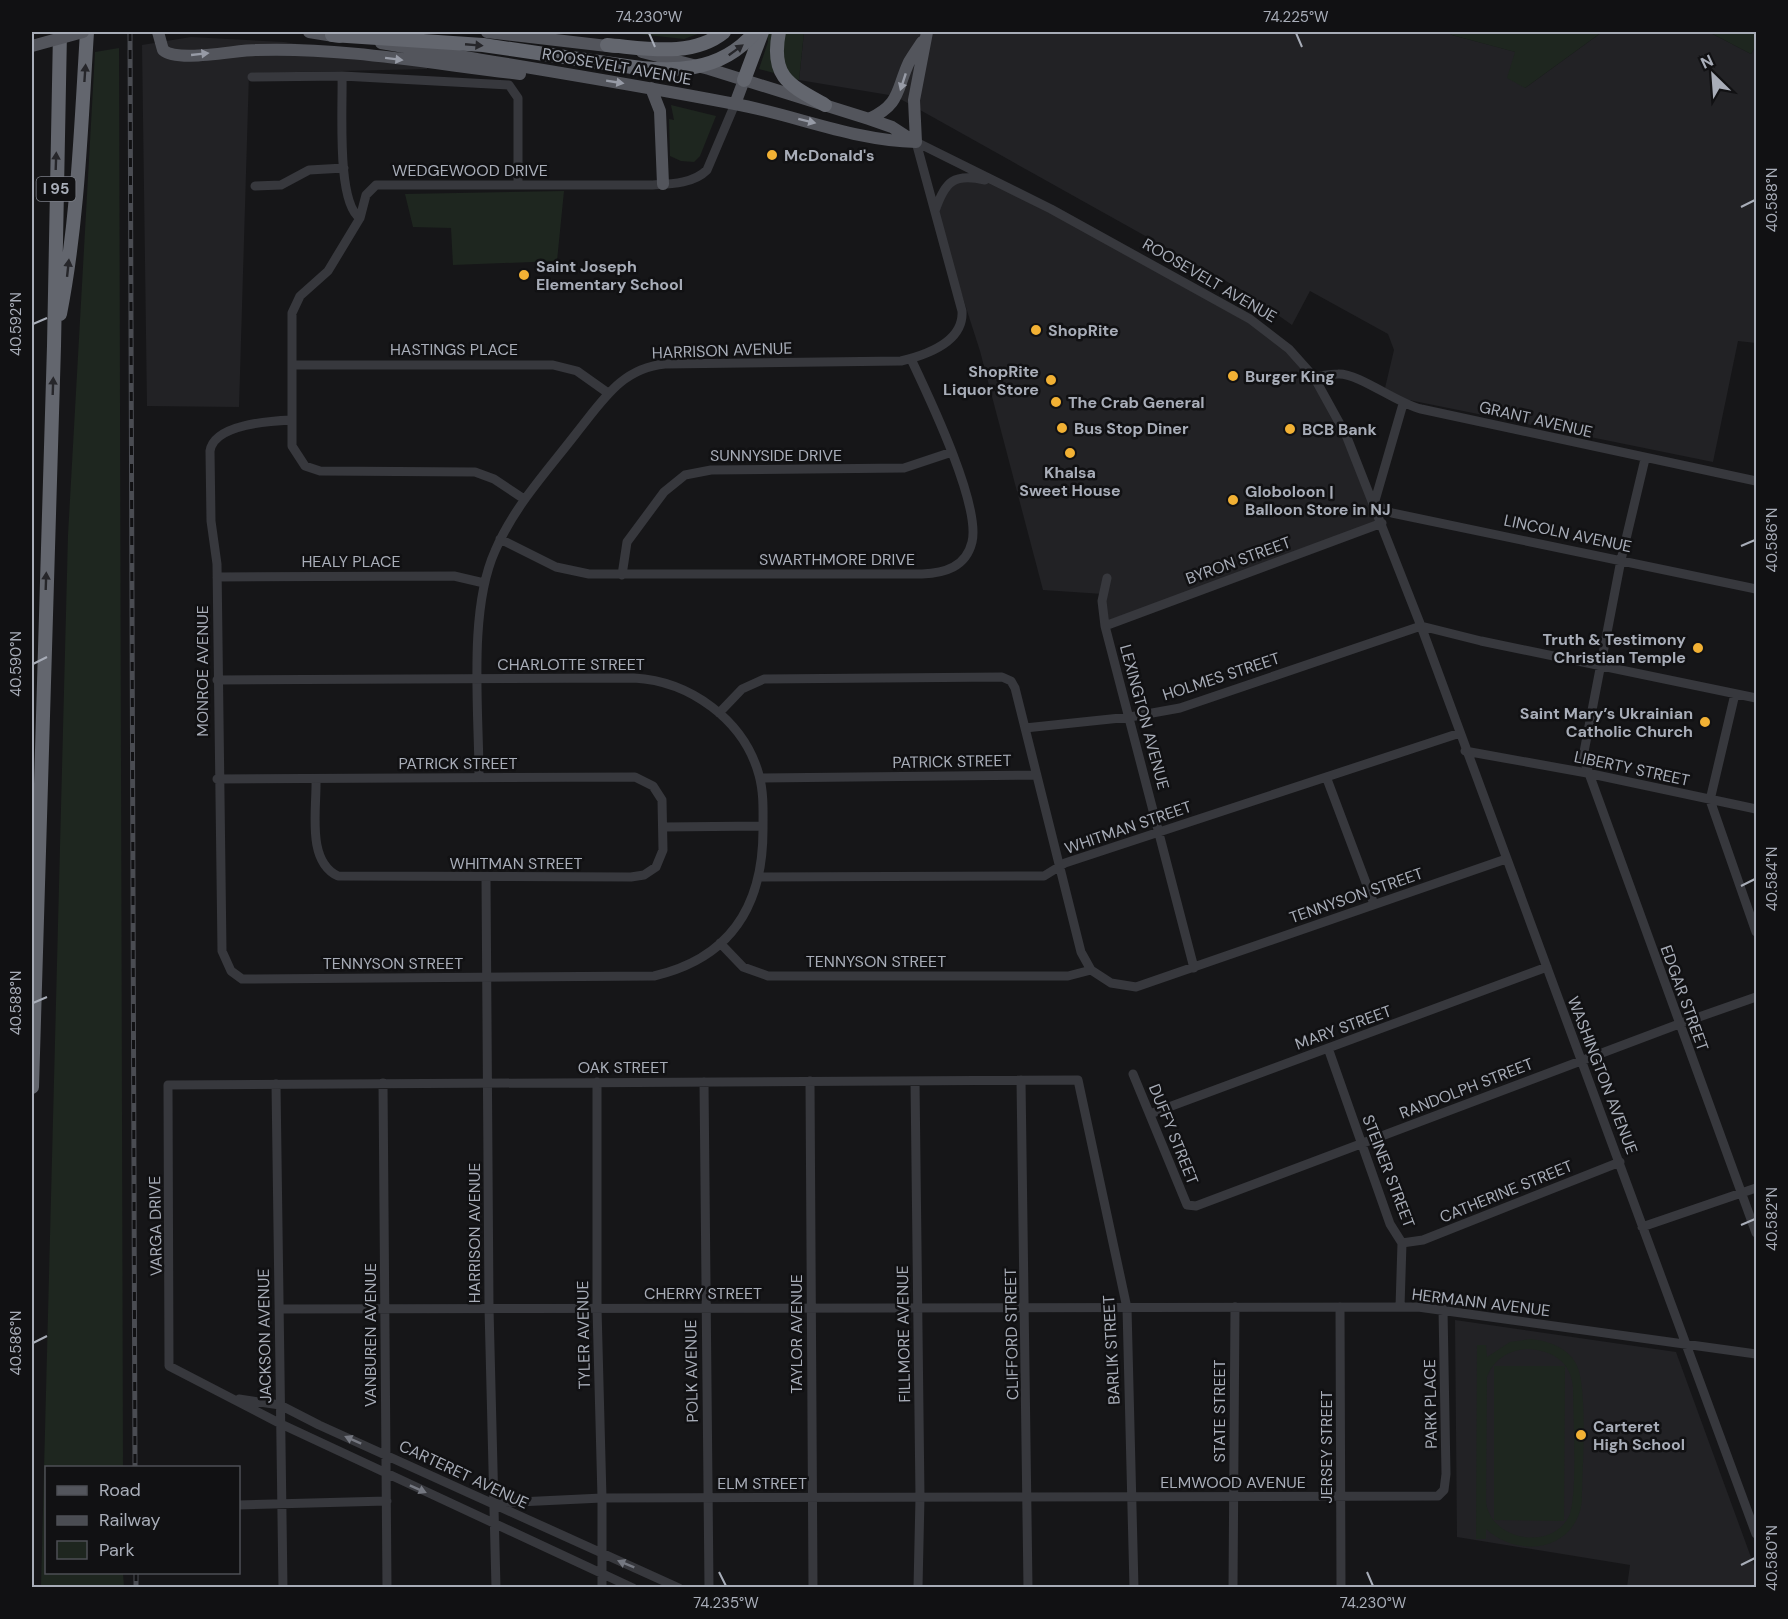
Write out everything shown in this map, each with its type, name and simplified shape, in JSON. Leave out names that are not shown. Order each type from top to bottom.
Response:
[{"type":"highway","name":"I 95","points":[[32,1087],[54,346],[60,32]]},
{"type":"highway","points":[[54,346],[69,256],[85,32]]},
{"type":"highway","points":[[607,45],[680,48],[702,44],[724,32]]},
{"type":"highway","points":[[332,36],[483,45],[657,70],[704,66],[734,52],[755,32]]},
{"type":"highway","points":[[744,80],[762,32]]},
{"type":"highway","points":[[780,32],[776,55],[782,75],[797,89],[825,105]]},
{"type":"main road","points":[[32,46],[85,32]]},
{"type":"main road","points":[[159,32],[163,50],[174,56],[249,50],[308,50],[523,74],[557,72]]},
{"type":"main road","name":"ROOSEVELT AVENUE","points":[[309,32],[651,88],[735,104],[885,142],[916,142]]},
{"type":"main road","name":"ROOSEVELT AVENUE","points":[[487,32],[607,45],[677,60],[869,119],[892,127],[916,142]]},
{"type":"main road","points":[[869,119],[884,111],[896,99],[909,63],[926,34]]},
{"type":"main road","points":[[916,142],[914,100],[926,34]]},
{"type":"main road","points":[[735,104],[744,80]]},
{"type":"main road","points":[[651,88],[660,111],[663,184]]},
{"type":"street","points":[[342,76],[344,168],[350,206],[360,218]]},
{"type":"street","points":[[252,77],[342,76],[509,86],[518,98],[518,185]]},
{"type":"street","name":"WEDGEWOOD DRIVE","points":[[524,499],[494,478],[468,471],[332,471],[310,468],[298,459],[293,450],[291,420],[292,313],[295,302],[328,271],[360,218],[366,195],[376,185],[663,184],[690,180],[707,170],[735,104]]},
{"type":"street","name":"ROOSEVELT AVENUE","points":[[916,142],[1001,183],[1250,319],[1289,349],[1314,377],[1346,435],[1421,626]]},
{"type":"street","name":"HARRISON AVENUE","points":[[479,777],[478,634],[484,583],[500,539],[524,499],[608,393],[629,374],[655,365],[890,363],[911,359],[953,337],[962,320],[916,142]]},
{"type":"street","points":[[255,186],[281,185],[309,170],[344,168]]},
{"type":"street","points":[[935,211],[941,194],[949,183],[959,178],[970,177],[1001,183]]},
{"type":"street","name":"SWARTHMORE DRIVE","points":[[500,539],[566,571],[589,574],[922,574],[946,571],[956,566],[968,553],[973,533],[952,452],[911,359]]},
{"type":"street","name":"HASTINGS PLACE","points":[[293,365],[554,365],[577,371],[608,393]]},
{"type":"street","name":"GRANT AVENUE","points":[[1314,377],[1339,373],[1354,378],[1403,404],[1645,459],[1756,481]]},
{"type":"street","points":[[1374,504],[1403,404]]},
{"type":"street","name":"MONROE AVENUE","points":[[240,977],[231,971],[222,951],[217,779],[217,577],[216,546],[211,521],[212,442],[219,435],[244,426],[291,420]]},
{"type":"street","name":"SUNNYSIDE DRIVE","points":[[622,575],[623,552],[630,536],[669,487],[692,472],[904,468],[952,452]]},
{"type":"street","name":"EDGAR STREET","points":[[1645,459],[1621,560],[1583,757],[1756,1233]]},
{"type":"street","name":"LINCOLN AVENUE","points":[[1374,504],[1392,513],[1756,589]]},
{"type":"street","name":"BYRON STREET","points":[[1105,626],[1382,523]]},
{"type":"street","name":"HEALY PLACE","points":[[217,577],[454,576],[484,583]]},
{"type":"street","name":"LEXINGTON AVENUE","points":[[1107,578],[1102,601],[1105,626],[1194,968]]},
{"type":"street","points":[[1421,626],[1756,699]]},
{"type":"street","name":"HOLMES STREET","points":[[1025,728],[1130,717],[1180,708],[1421,626]]},
{"type":"street","name":"WASHINGTON AVENUE","points":[[1421,626],[1465,751],[1620,1162],[1686,1346],[1753,1515],[1756,1534]]},
{"type":"street","points":[[719,712],[742,689],[764,679],[1002,677],[1011,681],[1082,952],[1091,970]]},
{"type":"street","name":"CHARLOTTE STREET","points":[[217,680],[655,680],[688,692],[719,712],[746,745],[760,778],[763,826],[760,878],[746,911],[720,944]]},
{"type":"street","points":[[1735,694],[1710,800],[1756,932]]},
{"type":"street","name":"WHITMAN STREET","points":[[760,878],[1048,875],[1065,863],[1159,831],[1328,779],[1460,733]]},
{"type":"street","name":"LIBERTY STREET","points":[[1465,751],[1587,773],[1756,809]]},
{"type":"street","name":"PATRICK STREET","points":[[760,778],[1036,775]]},
{"type":"street","name":"PATRICK STREET","points":[[217,779],[479,777],[640,779],[653,786],[660,796],[664,827]]},
{"type":"street","name":"WHITMAN STREET","points":[[316,779],[318,852],[322,864],[334,874],[351,878],[640,876],[652,870],[660,860],[664,827]]},
{"type":"street","points":[[1328,779],[1374,904]]},
{"type":"street","points":[[664,827],[763,826]]},
{"type":"street","name":"TENNYSON STREET","points":[[240,977],[654,976],[685,966],[720,944],[743,967],[768,976],[1068,976],[1091,970],[1111,983],[1131,987],[1147,985],[1374,904],[1506,860]]},
{"type":"street","name":"HARRISON AVENUE","points":[[486,878],[489,1308],[496,1503],[496,1587]]},
{"type":"street","name":"MARY STREET","points":[[1150,1114],[1547,967]]},
{"type":"street","name":"RANDOLPH STREET","points":[[1187,1205],[1196,1206],[1678,1023],[1756,997]]},
{"type":"street","name":"STEINER STREET","points":[[1328,1048],[1390,1224],[1402,1243],[1400,1307]]},
{"type":"street","name":"DUFFY STREET","points":[[1133,1074],[1187,1205]]},
{"type":"street","name":"CLIFFORD STREET","points":[[1021,1080],[1026,1308],[1028,1587]]},
{"type":"street","name":"OAK STREET","points":[[168,1084],[1078,1080]]},
{"type":"street","name":"BARLIK STREET","points":[[1078,1080],[1127,1308],[1134,1587]]},
{"type":"street","name":"TAYLOR AVENUE","points":[[810,1081],[813,1587]]},
{"type":"street","name":"FILLMORE AVENUE","points":[[915,1081],[920,1497],[918,1587]]},
{"type":"street","name":"TYLER AVENUE","points":[[597,1082],[597,1308],[603,1498],[602,1587]]},
{"type":"street","name":"POLK AVENUE","points":[[704,1082],[709,1587]]},
{"type":"street","name":"VANBUREN AVENUE","points":[[383,1083],[387,1587]]},
{"type":"street","name":"VARGA DRIVE","points":[[168,1084],[169,1366]]},
{"type":"street","name":"JACKSON AVENUE","points":[[276,1084],[283,1587]]},
{"type":"street","name":"CATHERINE STREET","points":[[1402,1243],[1423,1240],[1620,1162]]},
{"type":"street","points":[[1642,1227],[1756,1188]]},
{"type":"street","name":"JERSEY STREET","points":[[1341,1307],[1341,1587]]},
{"type":"street","name":"HERMANN AVENUE","points":[[1127,1308],[1400,1307],[1443,1309],[1686,1346],[1756,1354]]},
{"type":"street","name":"CHERRY STREET","points":[[279,1309],[1127,1308]]},
{"type":"street","name":"STATE STREET","points":[[1233,1587],[1235,1308]]},
{"type":"street","name":"PARK PLACE","points":[[1438,1496],[1444,1490],[1446,1474],[1443,1309]]},
{"type":"street","name":"CARTERET AVENUE","points":[[169,1366],[281,1424],[633,1587]]},
{"type":"street","name":"CARTERET AVENUE","points":[[234,1398],[280,1405],[602,1554],[679,1587]]},
{"type":"street","name":"ELMWOOD AVENUE","points":[[1028,1497],[1438,1496]]},
{"type":"street","name":"ELM STREET","points":[[496,1503],[603,1498],[1028,1497]]},
{"type":"street","points":[[240,1505],[387,1501]]},
{"type":"shaded area","points":[[804,32],[1448,32],[1516,52],[1525,88],[1602,32],[1709,32],[1751,54],[1756,45],[1756,343],[1738,341],[1713,462],[1404,399],[1385,388],[1394,350],[1388,334],[1310,291],[1292,325],[1242,290],[895,96],[799,80]]},
{"type":"shaded area","points":[[191,37],[284,42],[428,64],[427,69],[249,73],[239,407],[147,406],[142,45]]},
{"type":"shaded area","points":[[959,178],[1001,183],[1279,340],[1328,400],[1382,523],[1105,626],[1103,594],[1043,590],[980,351],[935,211],[941,194]]},
{"type":"shaded area","name":"Carteret High School","points":[[1455,1320],[1676,1352],[1756,1571],[1756,1587],[1627,1587],[1630,1565],[1457,1537]]},
{"type":"green space","points":[[703,32],[684,39],[629,33]]},
{"type":"green space","points":[[767,32],[804,32],[799,80],[759,69],[768,42]]},
{"type":"green space","points":[[1448,32],[1602,32],[1525,88],[1507,78],[1515,52]]},
{"type":"green space","points":[[1709,32],[1756,32],[1756,45],[1751,54]]},
{"type":"green space","points":[[119,48],[123,1466],[45,1466],[45,1574],[123,1574],[124,1587],[41,1587],[68,535],[95,52]]},
{"type":"green space","points":[[671,105],[716,116],[700,156],[694,162],[681,161],[670,156],[669,119],[674,120]]},
{"type":"green space","points":[[564,191],[557,261],[453,265],[451,228],[413,227],[405,194]]},
{"type":"green space","points":[[1531,1339],[1544,1341],[1567,1352],[1575,1362],[1582,1388],[1584,1428],[1582,1500],[1578,1517],[1570,1530],[1545,1545],[1530,1547],[1515,1545],[1500,1539],[1486,1529],[1486,1539],[1476,1539],[1477,1345],[1486,1345],[1487,1357],[1510,1342]],"holes":[[[1527,1349],[1536,1350],[1558,1359],[1564,1364],[1571,1378],[1574,1454],[1572,1506],[1569,1516],[1561,1527],[1549,1534],[1522,1537],[1498,1525],[1490,1514],[1486,1501],[1487,1377],[1502,1357]]]},
{"type":"green space","points":[[1494,1366],[1565,1366],[1564,1521],[1494,1520]]},
{"type":"railway","points":[[130,32],[135,1466]]},
{"type":"railway","points":[[136,1574],[136,1588]]},
{"type":"place","name":"McDonald's","points":[[772,155]]},
{"type":"place","name":"Saint Joseph Elementary School","points":[[524,275]]},
{"type":"place","name":"ShopRite","points":[[1036,330]]},
{"type":"place","name":"Burger King","points":[[1233,376]]},
{"type":"place","name":"ShopRite Liquor Store","points":[[1051,380]]},
{"type":"place","name":"The Crab General","points":[[1056,402]]},
{"type":"place","name":"Bus Stop Diner","points":[[1062,428]]},
{"type":"place","name":"BCB Bank","points":[[1290,429]]},
{"type":"place","name":"Khalsa Sweet House","points":[[1070,453]]},
{"type":"place","name":"Globoloon | Balloon Store in NJ","points":[[1233,500]]},
{"type":"place","name":"Truth & Testimony Christian Temple","points":[[1698,648]]},
{"type":"place","name":"Saint Mary’s Ukrainian Catholic Church","points":[[1705,722]]},
{"type":"place","name":"Carteret High School","points":[[1581,1435]]}]
